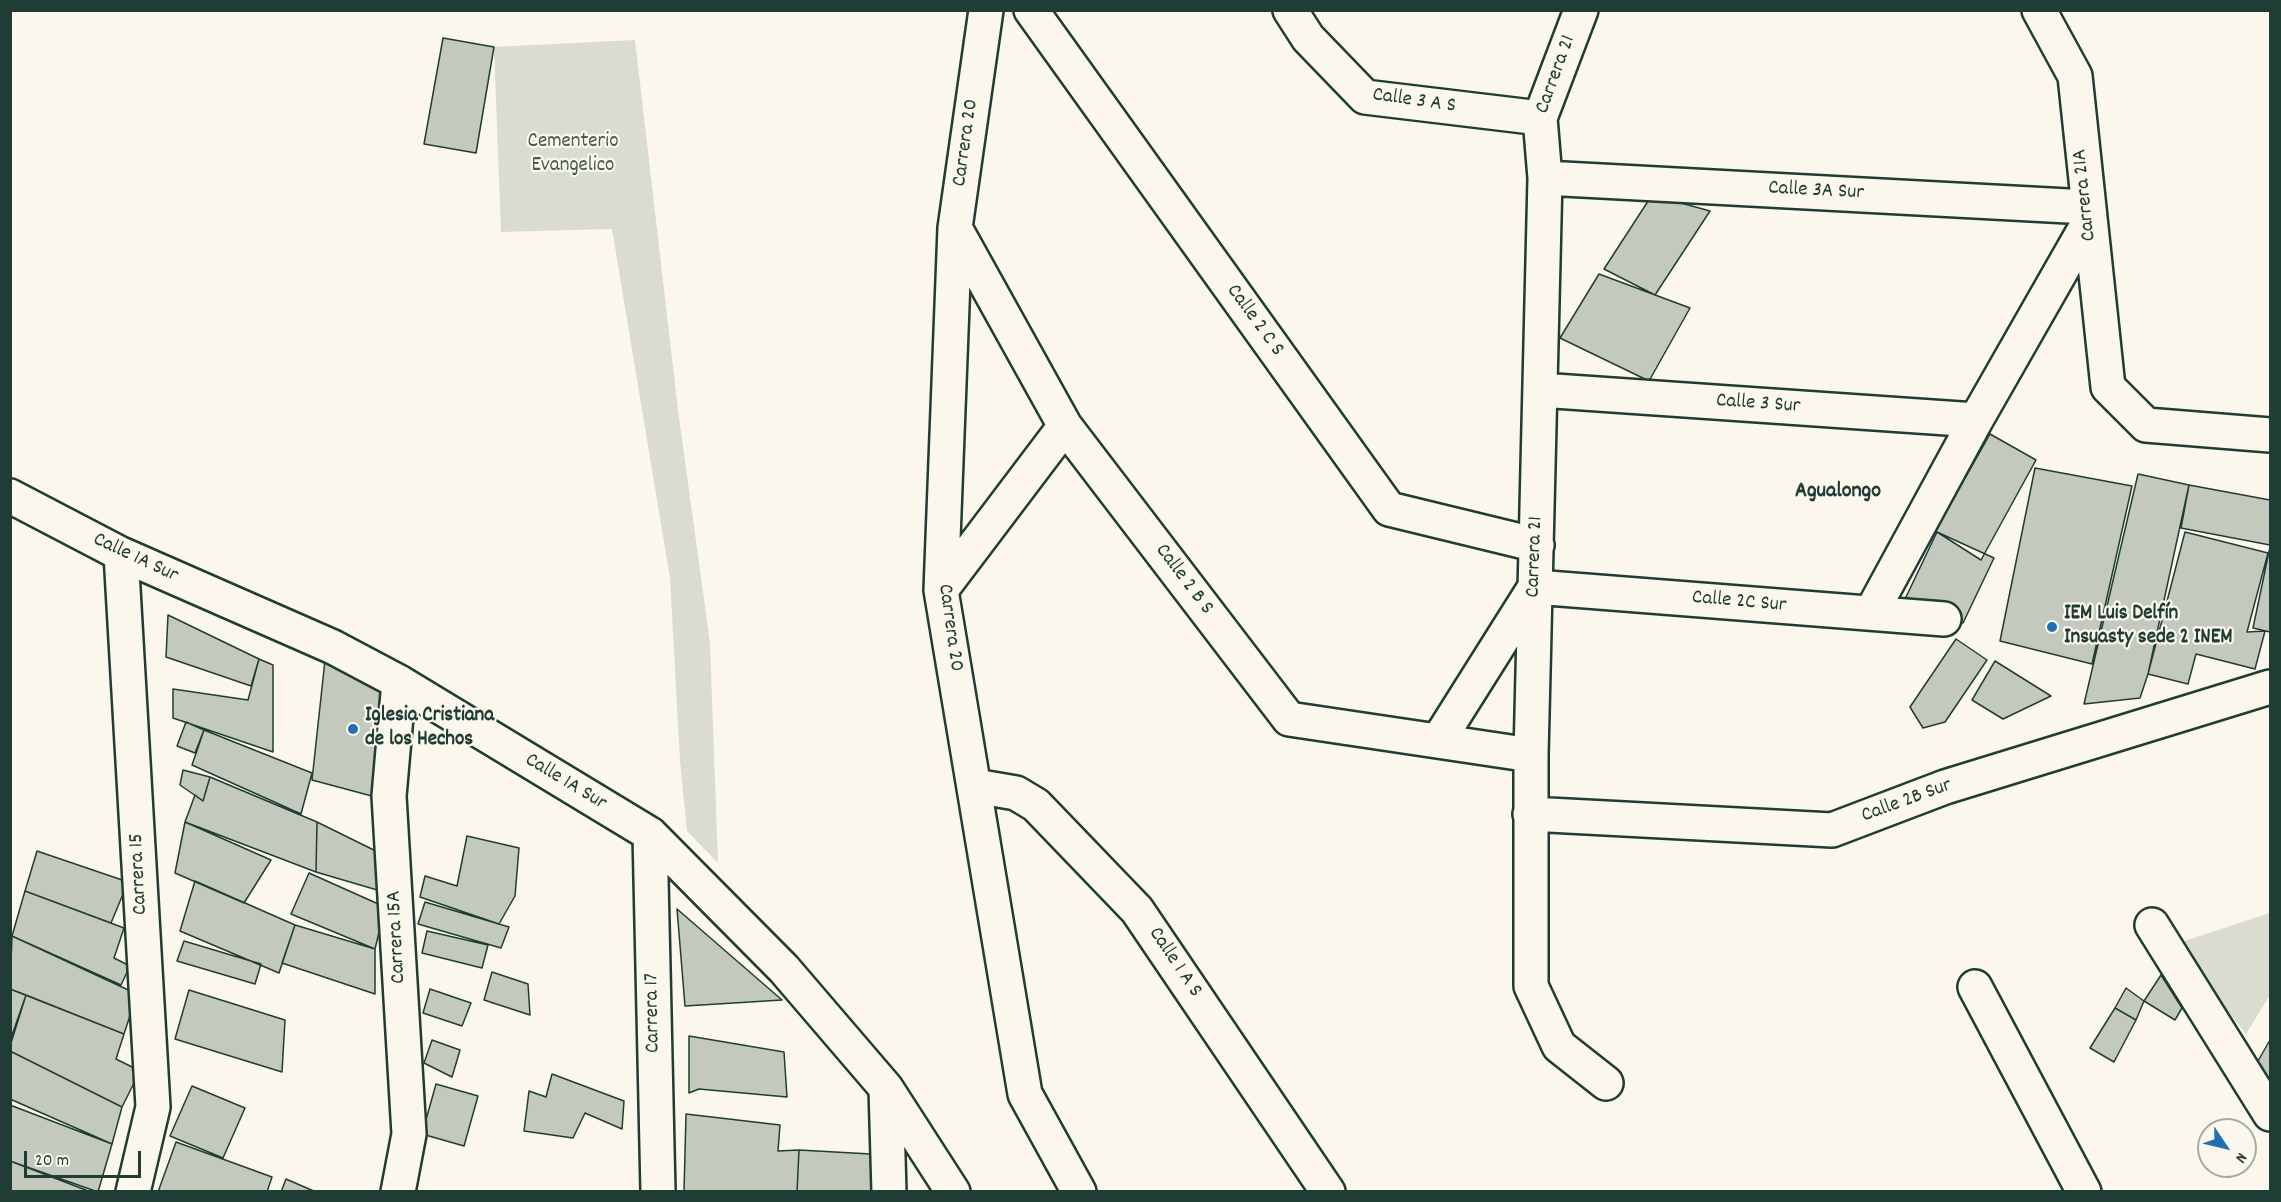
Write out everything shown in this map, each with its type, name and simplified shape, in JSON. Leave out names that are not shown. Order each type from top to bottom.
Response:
[{"type":"street","name":"Carrera 20","points":[[986,10],[955,228],[940,590],[975,786],[1025,1094],[1079,1191]]},
{"type":"street","name":"Calle 2 C S","points":[[1031,10],[1389,508],[1536,545]]},
{"type":"street","name":"Calle 3 A S","points":[[1290,10],[1308,38],[1365,98],[1540,118]]},
{"type":"street","name":"Carrera 21","points":[[1581,10],[1540,118],[1545,178],[1531,755],[1531,986],[1559,1046],[1606,1083]]},
{"type":"street","name":"Carrera 21A","points":[[2040,10],[2074,76],[2108,387],[2146,425],[2271,435]]},
{"type":"street","name":"Calle 3A Sur","points":[[1545,178],[2088,215]]},
{"type":"street","points":[[1871,613],[2088,215]]},
{"type":"street","name":"Calle 2 B S","points":[[955,228],[1065,426],[1289,719],[1531,755]]},
{"type":"street","name":"Calle 3 Sur","points":[[1540,390],[1976,420]]},
{"type":"street","points":[[940,590],[1065,426]]},
{"type":"street","name":"Calle 1A Sur","points":[[10,496],[121,554],[333,647],[399,682],[650,834],[784,969],[886,1088]]},
{"type":"street","name":"Carrera 15","points":[[121,554],[153,1107],[133,1191]]},
{"type":"street","points":[[1438,741],[1535,587]]},
{"type":"street","name":"Calle 2C Sur","points":[[1535,587],[1944,618]]},
{"type":"street","name":"Carrera 15A","points":[[398,1191],[410,1134],[389,796],[399,682]]},
{"type":"street","name":"Calle 2B Sur","points":[[1530,814],[1832,830],[1945,787],[2271,687]]},
{"type":"street","name":"Calle 1 A S","points":[[975,786],[1016,793],[1036,805],[1137,910],[1328,1191]]},
{"type":"street","name":"Carrera 17","points":[[650,834],[658,1191]]},
{"type":"street","points":[[2152,925],[2271,1114]]},
{"type":"street","points":[[1975,987],[2084,1191]]},
{"type":"street","points":[[886,1088],[889,1191]]},
{"type":"street","points":[[886,1088],[953,1191]]},
{"type":"green space","name":"Cementerio Evangelico","points":[[635,40],[678,410],[710,643],[718,863],[687,831],[680,761],[670,578],[612,229],[501,232],[494,47]]},
{"type":"green space","points":[[2270,913],[2270,995],[2246,1034],[2175,944]]},
{"type":"building","points":[[443,38],[494,47],[476,153],[424,144]]},
{"type":"building","points":[[1652,195],[1710,211],[1655,295],[1604,269]]},
{"type":"building","points":[[1599,274],[1690,308],[1649,381],[1560,338]]},
{"type":"building","points":[[1990,434],[2036,460],[1981,560],[1937,532],[1934,533]]},
{"type":"building","points":[[2035,468],[2132,486],[2092,664],[2000,641]]},
{"type":"building","points":[[2138,474],[2189,485],[2148,674],[2140,698],[2084,704]]},
{"type":"building","points":[[2189,485],[2270,500],[2270,545],[2181,528]]},
{"type":"building","points":[[1937,532],[1994,558],[1963,623],[1906,597]]},
{"type":"building","points":[[2185,532],[2268,553],[2247,632],[2265,631],[2255,669],[2196,654],[2188,684],[2148,674]]},
{"type":"building","points":[[2270,547],[2270,632],[2253,628]]},
{"type":"building","points":[[168,615],[259,659],[251,686],[166,657]]},
{"type":"building","points":[[1956,639],[1987,660],[1945,722],[1923,728],[1910,707]]},
{"type":"building","name":"Iglesia Cristiana de los Hechos","points":[[326,651],[392,686],[383,799],[312,780]]},
{"type":"building","points":[[259,659],[273,665],[273,752],[173,718],[173,689],[248,700]]},
{"type":"building","points":[[1995,661],[2051,696],[2003,719],[1972,700]]},
{"type":"building","points":[[186,722],[204,730],[195,753],[177,746]]},
{"type":"building","points":[[204,730],[312,773],[301,814],[192,765]]},
{"type":"building","points":[[183,770],[210,777],[203,801],[180,785]]},
{"type":"building","points":[[210,777],[317,822],[316,872],[185,822],[195,795],[203,801]]},
{"type":"building","points":[[185,822],[271,860],[244,903],[175,873]]},
{"type":"building","points":[[317,822],[386,856],[384,892],[316,872]]},
{"type":"building","points":[[467,836],[519,848],[515,896],[499,924],[420,897],[425,876],[457,886]]},
{"type":"building","points":[[37,851],[128,882],[111,923],[25,891]]},
{"type":"building","points":[[309,873],[385,907],[375,949],[291,914]]},
{"type":"building","points":[[195,881],[295,925],[279,973],[180,931]]},
{"type":"building","points":[[25,891],[124,928],[114,958],[130,966],[121,985],[12,936]]},
{"type":"building","points":[[425,902],[509,927],[501,948],[418,924]]},
{"type":"building","points":[[677,909],[782,1000],[685,1006]]},
{"type":"building","points":[[295,925],[375,949],[375,994],[282,963]]},
{"type":"building","points":[[427,931],[488,945],[482,968],[422,953]]},
{"type":"building","points":[[12,936],[137,994],[124,1034],[10,989]]},
{"type":"building","points":[[184,941],[261,964],[255,984],[177,961]]},
{"type":"building","points":[[492,972],[528,984],[530,1015],[484,1000]]},
{"type":"building","points":[[2161,975],[2182,1008],[2175,1020],[2144,1001]]},
{"type":"building","points":[[2126,988],[2144,1001],[2136,1020],[2115,1008]]},
{"type":"building","points":[[10,989],[26,995],[11,1043],[10,1043]]},
{"type":"building","points":[[430,989],[471,1003],[462,1026],[423,1013]]},
{"type":"building","points":[[189,990],[285,1020],[282,1072],[175,1039]]},
{"type":"building","points":[[26,995],[124,1034],[116,1059],[140,1071],[122,1107],[10,1051],[10,1041]]},
{"type":"building","points":[[2115,1008],[2136,1020],[2114,1062],[2090,1048]]},
{"type":"building","points":[[689,1036],[784,1052],[787,1097],[699,1089],[689,1093]]},
{"type":"building","points":[[432,1040],[460,1050],[452,1077],[424,1063]]},
{"type":"building","points":[[2270,1040],[2270,1087],[2250,1075]]},
{"type":"building","points":[[10,1051],[122,1107],[112,1144],[10,1099]]},
{"type":"building","points":[[552,1074],[624,1101],[622,1129],[585,1113],[573,1138],[524,1131],[529,1091],[546,1097]]},
{"type":"building","points":[[436,1084],[478,1096],[464,1146],[422,1134]]},
{"type":"building","points":[[192,1086],[245,1108],[223,1158],[170,1136]]},
{"type":"building","points":[[10,1105],[112,1144],[98,1192],[10,1161]]},
{"type":"building","points":[[686,1114],[780,1125],[778,1151],[799,1150],[797,1192],[684,1192]]},
{"type":"building","points":[[176,1142],[272,1177],[267,1192],[158,1192]]},
{"type":"building","points":[[799,1150],[871,1154],[871,1192],[797,1192]]},
{"type":"building","points":[[10,1161],[91,1192],[10,1192]]},
{"type":"building","points":[[286,1179],[316,1192],[281,1192]]},
{"type":"place","name":"IEM Luis Delfín Insuasty sede 2 INEM","points":[[2052,627]]},
{"type":"place","name":"Iglesia Cristiana de los Hechos","points":[[353,729]]},
{"type":"district","name":"Agualongo","points":[[1838,493]]}]
